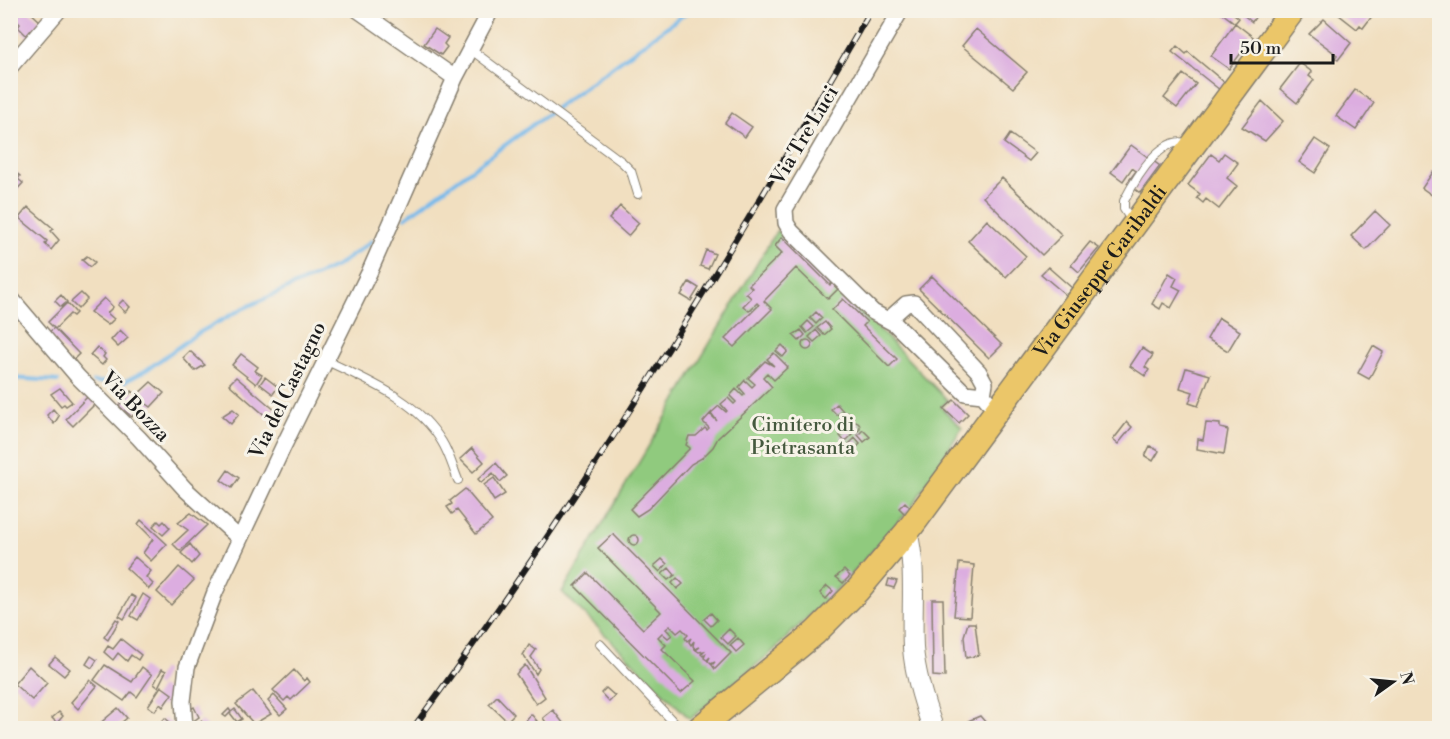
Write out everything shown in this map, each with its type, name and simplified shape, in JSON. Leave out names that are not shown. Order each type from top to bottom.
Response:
[{"type":"main road","name":"Via Giuseppe Garibaldi","points":[[700,729],[815,633],[857,591],[907,532],[989,404],[1134,225],[1293,10]]},
{"type":"street","points":[[10,67],[59,10]]},
{"type":"street","points":[[358,10],[455,78]]},
{"type":"street","name":"Via del Castagno","points":[[185,729],[183,701],[186,667],[239,538],[369,273],[455,78],[491,10]]},
{"type":"street","name":"Via Tre Luci","points":[[902,10],[785,209],[786,223],[791,231],[873,312],[888,320],[965,393],[989,404]]},
{"type":"street","name":"Via Bozza","points":[[10,297],[78,377],[140,438],[185,489],[239,538]]},
{"type":"street","points":[[888,320],[906,304],[914,303],[979,372],[985,383],[989,404]]},
{"type":"street","points":[[907,532],[912,556],[913,649],[918,679],[933,729]]},
{"type":"lane","points":[[470,49],[622,162],[632,171],[638,194]]},
{"type":"lane","points":[[325,360],[388,392],[418,413],[442,441],[458,480]]},
{"type":"lane","points":[[600,644],[679,729]]},
{"type":"green space","name":"Cimitero di Pietrasanta","points":[[777,230],[832,280],[948,401],[941,407],[962,428],[911,508],[850,576],[771,653],[690,719],[562,592]]},
{"type":"building","points":[[21,10],[28,10],[41,22],[28,37],[18,27],[20,24],[14,18]]},
{"type":"building","points":[[1218,10],[1229,10],[1239,18],[1235,23]]},
{"type":"building","points":[[1237,10],[1260,10],[1252,22]]},
{"type":"building","points":[[1341,10],[1366,10],[1373,15],[1363,28],[1360,25],[1357,29],[1338,14]]},
{"type":"building","points":[[1324,19],[1351,43],[1338,60],[1335,58],[1337,55],[1309,34]]},
{"type":"building","points":[[1235,23],[1253,37],[1229,69],[1211,56]]},
{"type":"building","points":[[435,29],[448,38],[444,44],[447,47],[441,55],[424,44]]},
{"type":"building","points":[[976,29],[1027,72],[1013,88],[962,46]]},
{"type":"building","points":[[1177,46],[1186,54],[1188,52],[1230,87],[1225,94],[1172,52]]},
{"type":"building","points":[[1300,63],[1312,72],[1309,76],[1314,80],[1297,103],[1280,89]]},
{"type":"building","points":[[1183,74],[1196,84],[1177,108],[1164,98]]},
{"type":"building","points":[[1355,90],[1374,103],[1356,130],[1336,116]]},
{"type":"building","points":[[1262,101],[1283,121],[1265,141],[1242,127]]},
{"type":"building","points":[[732,113],[752,127],[745,137],[725,123]]},
{"type":"building","points":[[1010,134],[1036,153],[1029,161],[1004,143]]},
{"type":"building","points":[[1315,139],[1330,149],[1315,173],[1299,162]]},
{"type":"building","points":[[1131,145],[1160,166],[1140,193],[1127,183],[1136,171],[1132,168],[1123,181],[1111,172]]},
{"type":"building","points":[[1224,153],[1238,163],[1227,178],[1237,186],[1219,209],[1206,199],[1203,203],[1197,198],[1200,194],[1188,185],[1211,154],[1219,160]]},
{"type":"building","points":[[10,168],[20,176],[18,179],[23,183],[10,197]]},
{"type":"building","points":[[1440,169],[1440,194],[1436,198],[1422,188],[1433,172],[1436,174]]},
{"type":"building","points":[[1002,178],[1062,235],[1042,255],[983,197]]},
{"type":"building","points":[[620,206],[639,223],[628,236],[609,219]]},
{"type":"building","points":[[28,207],[54,229],[51,231],[59,240],[51,250],[45,244],[47,241],[19,218]]},
{"type":"building","points":[[1375,211],[1390,225],[1366,250],[1351,236]]},
{"type":"building","points":[[987,220],[1026,256],[1006,277],[968,241]]},
{"type":"building","points":[[782,237],[830,285],[832,283],[838,289],[828,299],[796,268],[764,301],[772,309],[734,347],[725,339],[759,305],[757,303],[749,311],[743,306],[751,298],[746,293],[752,288],[749,285],[782,253],[775,246]]},
{"type":"building","points":[[1090,242],[1099,248],[1079,272],[1071,265]]},
{"type":"building","points":[[706,250],[715,254],[708,269],[700,266]]},
{"type":"building","points":[[87,256],[95,262],[90,267],[82,260]]},
{"type":"building","points":[[1048,267],[1072,288],[1066,295],[1041,274]]},
{"type":"building","points":[[1169,273],[1177,278],[1173,286],[1181,290],[1171,308],[1163,303],[1160,309],[1152,304]]},
{"type":"building","points":[[932,276],[1002,345],[989,358],[919,289]]},
{"type":"building","points":[[689,282],[699,288],[691,301],[681,295]]},
{"type":"building","points":[[81,293],[87,299],[78,309],[71,302]]},
{"type":"building","points":[[61,295],[67,302],[61,307],[55,301]]},
{"type":"building","points":[[104,298],[113,307],[107,313],[114,319],[108,325],[90,312]]},
{"type":"building","points":[[843,299],[867,322],[863,326],[897,359],[889,367],[832,310]]},
{"type":"building","points":[[123,300],[130,307],[125,312],[118,305]]},
{"type":"building","points":[[67,303],[76,313],[73,316],[70,314],[55,329],[48,322]]},
{"type":"building","points":[[816,312],[822,318],[816,324],[810,318]]},
{"type":"building","points":[[1219,318],[1240,331],[1228,351],[1207,339]]},
{"type":"building","points":[[808,321],[814,327],[807,333],[802,327]]},
{"type":"building","points":[[825,322],[831,329],[824,335],[817,328]]},
{"type":"building","points":[[54,328],[79,354],[73,360],[48,333]]},
{"type":"building","points":[[120,330],[128,338],[118,347],[111,340]]},
{"type":"building","points":[[801,330],[805,335],[799,341],[793,335]]},
{"type":"building","points":[[816,330],[821,336],[814,342],[809,337]]},
{"type":"building","points":[[807,340],[812,345],[807,350],[802,345]]},
{"type":"building","points":[[782,345],[788,351],[783,357],[776,351]]},
{"type":"building","points":[[1373,346],[1383,352],[1369,379],[1358,373]]},
{"type":"building","points":[[97,347],[105,354],[103,357],[106,360],[102,365],[90,355]]},
{"type":"building","points":[[1142,348],[1153,355],[1145,367],[1149,370],[1145,376],[1130,366]]},
{"type":"building","points":[[190,351],[205,365],[195,371],[183,358]]},
{"type":"building","points":[[774,353],[788,367],[774,380],[767,373],[763,377],[772,387],[718,438],[702,458],[691,464],[648,509],[637,516],[630,509],[690,448],[686,445],[689,436],[696,436],[705,428],[707,430],[709,428],[703,422],[710,414],[717,421],[711,413],[719,406],[726,412],[721,404],[728,398],[734,404],[736,402],[730,396],[736,389],[743,396],[745,394],[739,387],[745,380],[752,387],[755,384],[748,378],[765,361],[774,366],[767,359]]},
{"type":"building","points":[[241,354],[258,367],[255,371],[262,375],[256,384],[232,365]]},
{"type":"building","points":[[1186,368],[1210,375],[1198,406],[1189,403],[1193,392],[1180,388]]},
{"type":"building","points":[[236,377],[283,417],[276,425],[229,384]]},
{"type":"building","points":[[265,377],[278,387],[273,394],[260,384]]},
{"type":"building","points":[[151,382],[164,393],[151,407],[144,402],[132,417],[119,406],[132,391],[137,395]]},
{"type":"building","points":[[60,388],[72,402],[66,406],[64,404],[61,406],[51,394]]},
{"type":"building","points":[[91,393],[99,400],[73,426],[66,419]]},
{"type":"building","points":[[954,400],[968,414],[959,423],[944,409]]},
{"type":"building","points":[[837,404],[843,411],[837,415],[831,409]]},
{"type":"building","points":[[53,409],[59,416],[54,424],[47,415]]},
{"type":"building","points":[[233,409],[239,414],[231,424],[222,416]]},
{"type":"building","points":[[847,412],[853,418],[845,425],[840,419]]},
{"type":"building","points":[[855,422],[859,423],[859,431],[855,432],[851,431],[850,427],[851,423]]},
{"type":"building","points":[[1127,422],[1132,427],[1118,444],[1113,440]]},
{"type":"building","points":[[1206,423],[1220,424],[1220,428],[1228,430],[1224,454],[1197,449],[1198,439],[1203,440]]},
{"type":"building","points":[[848,430],[852,435],[845,442],[840,436]]},
{"type":"building","points":[[863,430],[870,437],[864,442],[858,435]]},
{"type":"building","points":[[855,438],[860,444],[854,450],[849,444]]},
{"type":"building","points":[[1150,446],[1159,451],[1153,461],[1145,456]]},
{"type":"building","points":[[472,448],[484,462],[473,472],[460,459]]},
{"type":"building","points":[[496,463],[507,476],[500,482],[493,473],[481,483],[478,479]]},
{"type":"building","points":[[228,470],[239,478],[232,488],[221,480]]},
{"type":"building","points":[[494,478],[505,494],[494,501],[484,485]]},
{"type":"building","points":[[465,489],[492,521],[476,534],[457,510],[452,514],[447,507],[452,504],[450,501]]},
{"type":"building","points":[[905,502],[911,508],[905,514],[899,508]]},
{"type":"building","points":[[191,513],[207,525],[180,551],[173,544],[188,530],[178,523]]},
{"type":"building","points":[[141,520],[167,544],[151,561],[143,553],[153,539],[138,524]]},
{"type":"building","points":[[158,521],[161,524],[164,521],[170,528],[163,535],[153,526]]},
{"type":"building","points":[[613,534],[731,653],[715,669],[712,665],[715,662],[711,664],[708,661],[710,657],[707,660],[704,658],[706,653],[703,656],[701,654],[704,651],[696,650],[700,647],[695,649],[694,641],[691,645],[689,642],[691,638],[687,641],[685,638],[688,635],[682,629],[677,633],[670,626],[666,629],[672,635],[668,638],[662,633],[658,637],[666,645],[662,649],[695,681],[681,693],[575,586],[588,573],[643,629],[661,612],[598,548]]},
{"type":"building","points":[[634,535],[638,536],[638,544],[634,545],[630,544],[629,540],[630,536]]},
{"type":"building","points":[[190,544],[199,556],[192,564],[181,553]]},
{"type":"building","points":[[135,557],[151,571],[146,577],[153,584],[149,589],[126,568]]},
{"type":"building","points":[[662,559],[667,564],[660,572],[654,566]]},
{"type":"building","points":[[959,563],[974,565],[970,617],[954,616]]},
{"type":"building","points":[[179,567],[194,580],[171,605],[157,592]]},
{"type":"building","points":[[669,568],[675,575],[668,580],[662,574]]},
{"type":"building","points":[[844,570],[850,576],[843,583],[836,577]]},
{"type":"building","points":[[677,578],[683,584],[677,589],[672,583]]},
{"type":"building","points":[[889,579],[897,581],[894,588],[887,586]]},
{"type":"building","points":[[827,586],[833,591],[826,599],[820,593]]},
{"type":"building","points":[[143,594],[150,599],[138,620],[131,616]]},
{"type":"building","points":[[131,595],[136,598],[124,619],[119,616]]},
{"type":"building","points":[[932,599],[943,599],[945,677],[933,676]]},
{"type":"building","points":[[711,613],[717,620],[711,626],[704,619]]},
{"type":"building","points":[[116,619],[119,621],[108,640],[104,637]]},
{"type":"building","points":[[968,623],[975,623],[979,655],[966,658],[964,636]]},
{"type":"building","points":[[729,629],[736,636],[728,644],[721,637]]},
{"type":"building","points":[[738,638],[744,645],[736,652],[730,645]]},
{"type":"building","points":[[121,639],[141,655],[138,660],[131,655],[127,661],[118,653],[113,660],[104,652],[108,646],[113,649]]},
{"type":"building","points":[[529,645],[536,650],[531,657],[539,669],[536,674],[523,655]]},
{"type":"building","points":[[91,656],[97,660],[92,668],[86,664]]},
{"type":"building","points":[[55,657],[70,669],[64,676],[49,664]]},
{"type":"building","points":[[105,665],[132,682],[142,667],[152,675],[137,697],[131,692],[124,701],[94,680]]},
{"type":"building","points":[[525,665],[545,697],[536,704],[516,674]]},
{"type":"building","points":[[29,666],[47,683],[32,700],[14,684]]},
{"type":"building","points":[[162,669],[166,671],[158,687],[154,684]]},
{"type":"building","points":[[294,670],[304,681],[307,678],[310,682],[291,700],[288,697],[284,701],[273,690]]},
{"type":"building","points":[[90,680],[97,686],[78,709],[71,702]]},
{"type":"building","points":[[161,686],[172,694],[163,707],[160,704],[155,711],[148,706]]},
{"type":"building","points":[[606,688],[615,696],[609,702],[601,693]]},
{"type":"building","points":[[253,691],[271,714],[254,724],[236,704]]},
{"type":"building","points":[[274,695],[287,709],[280,715],[268,701]]},
{"type":"building","points":[[497,696],[514,714],[507,721],[489,704]]},
{"type":"building","points":[[194,707],[199,717],[192,722],[189,710]]},
{"type":"building","points":[[118,708],[127,718],[115,728],[97,726]]},
{"type":"building","points":[[229,709],[231,712],[235,709],[242,719],[237,722],[230,713],[226,717],[223,715]]},
{"type":"building","points":[[553,710],[567,728],[549,727],[543,718]]},
{"type":"building","points":[[59,712],[63,716],[57,723],[52,718]]},
{"type":"building","points":[[531,714],[537,721],[530,725],[526,720]]},
{"type":"building","points":[[980,716],[986,723],[979,726],[980,728],[969,728],[968,721]]},
{"type":"building","points":[[165,718],[177,728],[157,727]]},
{"type":"building","points":[[201,721],[209,728],[193,728]]},
{"type":"waterway","points":[[405,218],[690,10]]},
{"type":"waterway","points":[[93,382],[122,383],[145,371],[195,335],[242,309],[337,266],[372,241]]},
{"type":"waterway","points":[[10,378],[58,381]]},
{"type":"railway","points":[[413,728],[535,554],[652,376],[763,194],[871,10]]}]
